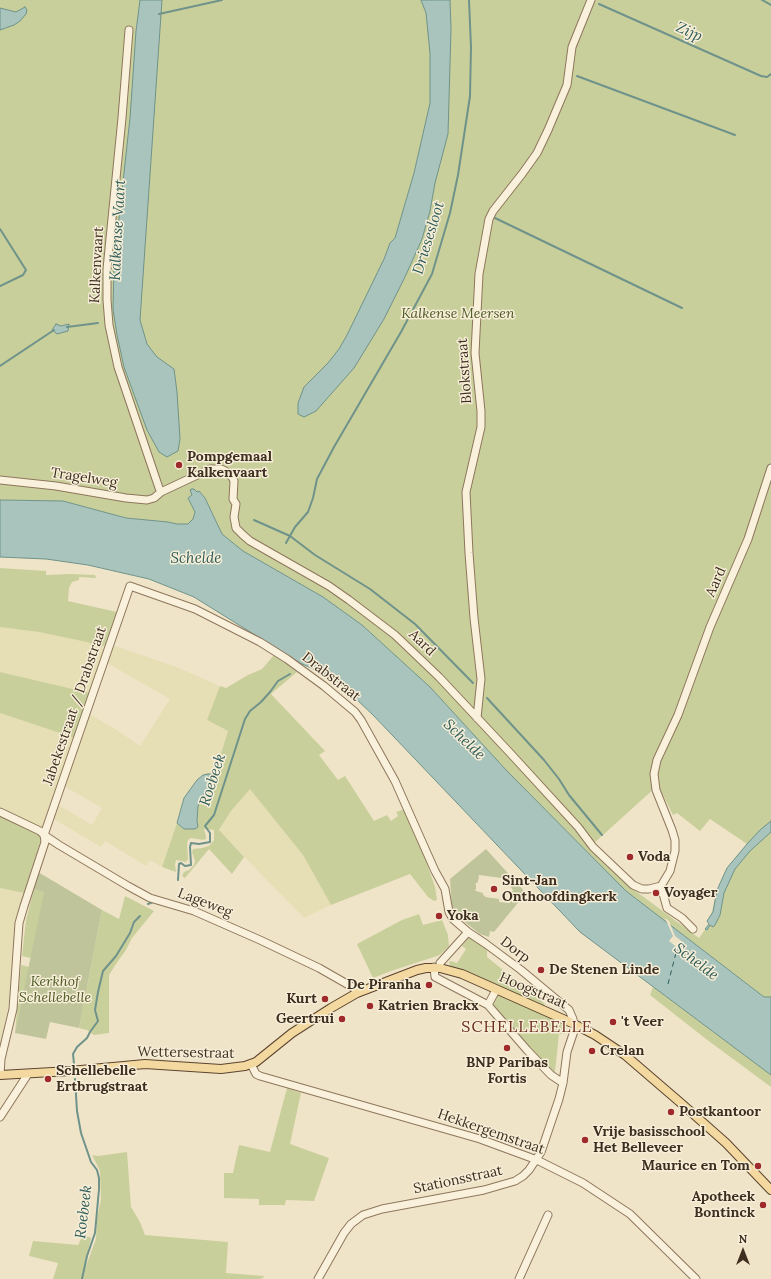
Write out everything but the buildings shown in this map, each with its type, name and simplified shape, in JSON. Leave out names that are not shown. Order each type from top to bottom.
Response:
[{"type":"main road","name":"Hoogstraat","points":[[417,970],[437,968],[462,974],[595,1034],[655,1080],[726,1143],[771,1190]]},
{"type":"main road","name":"Wettersestraat","points":[[0,1075],[70,1071],[145,1064],[221,1069],[240,1067],[251,1064],[263,1057],[292,1033],[357,993],[417,970]]},
{"type":"street","name":"Blokstraat","points":[[477,718],[481,679],[474,618],[466,492],[481,426],[481,410],[475,353],[479,274],[489,219],[493,211],[537,153],[548,130],[567,85],[572,47],[591,0]]},
{"type":"street","name":"Kalkenvaart","points":[[129,30],[107,269],[108,325],[118,368],[159,488],[162,492]]},
{"type":"street","name":"Aard","points":[[162,492],[210,469],[221,468],[225,471],[234,481],[233,499],[236,504],[234,517],[236,528],[243,536],[329,586],[379,622],[410,649],[439,677],[572,820],[593,847],[629,882],[635,886],[646,889],[661,886],[670,871],[675,851],[675,840],[672,830],[656,790],[654,774],[657,760],[678,715],[710,627],[748,539],[771,468]]},
{"type":"street","name":"Tragelweg","points":[[0,480],[56,486],[139,500],[154,498],[162,492]]},
{"type":"street","name":"Jabekestraat / Drabstraat","points":[[0,1075],[13,1008],[19,923],[45,842],[44,835],[130,586]]},
{"type":"street","name":"Drabstraat","points":[[130,586],[195,609],[260,642],[287,659],[324,686],[355,712],[368,732],[401,792],[435,871],[445,889],[449,912],[453,918],[468,932]]},
{"type":"street","name":"Lageweg","points":[[0,812],[40,831],[44,835],[150,898],[194,911],[278,949],[331,975],[354,988],[357,993]]},
{"type":"street","points":[[661,886],[667,908],[682,918],[693,929]]},
{"type":"street","points":[[468,932],[440,963],[435,976],[488,1005],[551,1075],[563,1083]]},
{"type":"street","name":"Dorp","points":[[468,932],[521,970],[569,1010],[574,1024]]},
{"type":"street","points":[[488,1005],[496,990]]},
{"type":"street","name":"Stationsstraat","points":[[318,1279],[344,1233],[351,1224],[363,1215],[382,1209],[484,1190],[508,1183],[524,1176],[537,1160],[541,1152],[563,1083],[567,1052],[574,1024]]},
{"type":"street","name":"Hekkergemstraat","points":[[251,1064],[256,1074],[260,1076],[480,1139],[537,1160],[583,1184],[630,1214],[696,1279]]},
{"type":"street","points":[[0,1117],[28,1074]]},
{"type":"street","points":[[519,1279],[548,1215]]},
{"type":"shaded area","points":[[0,627],[57,635],[87,642],[104,648],[90,693],[0,672]]},
{"type":"shaded area","points":[[112,645],[174,666],[220,686],[207,720],[228,731],[214,774],[203,775],[197,780],[184,798],[162,867],[150,860],[146,866],[105,841],[101,847],[52,818],[58,805],[92,825],[102,808],[64,786],[89,714],[117,730],[140,746],[170,699],[107,663]]},
{"type":"shaded area","points":[[0,713],[75,738],[43,830],[0,809]]},
{"type":"shaded area","points":[[250,788],[303,855],[331,905],[304,918],[219,831],[231,811]]},
{"type":"shaded area","points":[[0,888],[24,893],[18,916],[9,1002],[0,1047]]},
{"type":"green space","name":"Kalkense Meersen","points":[[0,0],[771,0],[771,997],[764,997],[626,891],[507,771],[430,687],[362,625],[323,597],[243,551],[222,534],[205,498],[199,491],[192,494],[188,498],[195,512],[193,519],[188,524],[126,518],[63,501],[0,500]],"holes":[[[656,787],[660,789],[673,815],[677,813],[700,831],[710,819],[747,844],[727,868],[717,890],[712,912],[707,921],[709,924],[699,938],[633,889],[593,844]]]},
{"type":"green space","points":[[0,568],[46,571],[46,575],[95,575],[96,578],[79,577],[79,580],[72,582],[69,588],[68,601],[117,612],[105,645],[101,647],[87,642],[39,632],[0,627]]},
{"type":"green space","points":[[274,655],[297,672],[271,694],[325,751],[319,755],[338,780],[345,776],[374,821],[387,815],[391,821],[398,816],[396,812],[405,809],[427,864],[435,887],[437,900],[434,901],[428,897],[410,874],[331,905],[303,855],[250,789],[231,811],[219,830],[244,857],[232,874],[209,849],[185,878],[182,876],[184,872],[189,870],[194,865],[195,861],[192,852],[193,849],[209,846],[214,840],[214,830],[204,829],[206,839],[191,838],[188,840],[188,859],[186,862],[176,860],[176,872],[162,867],[177,823],[184,829],[198,827],[198,806],[212,782],[228,731],[207,720],[220,686],[226,688],[248,675],[262,669]]},
{"type":"green space","points":[[0,672],[90,693],[75,738],[0,713]]},
{"type":"green space","points":[[0,816],[42,836],[24,893],[0,888]]},
{"type":"green space","points":[[486,849],[526,893],[494,932],[490,931],[489,937],[480,934],[456,915],[452,909],[450,879]],"holes":[[[479,875],[509,879],[509,882],[512,882],[511,887],[513,890],[510,903],[499,902],[499,899],[485,897],[483,893],[475,890],[475,884],[478,882]]]},
{"type":"green space","name":"Kerkhof Schellebelle","points":[[38,872],[102,910],[79,1028],[50,1022],[46,1039],[15,1033],[44,892],[34,889]]},
{"type":"green space","points":[[34,889],[45,892],[31,958],[22,956],[26,920]]},
{"type":"green space","points":[[125,896],[154,911],[132,938],[126,950],[109,975],[109,1033],[94,1035],[87,1030],[79,1028],[102,910],[119,919]]},
{"type":"green space","points":[[419,914],[423,925],[442,920],[448,935],[449,946],[437,956],[373,978],[357,944],[402,920]]},
{"type":"green space","points":[[468,938],[472,938],[487,949],[487,957],[545,1004],[543,1006],[489,981],[450,966],[449,962],[451,961],[457,963],[466,949],[462,946]]},
{"type":"green space","points":[[21,965],[29,967],[15,1033]]},
{"type":"green space","points":[[653,987],[771,1075],[771,1087],[650,995]]},
{"type":"green space","points":[[498,995],[561,1023],[564,1026],[565,1034],[559,1034],[555,1072],[552,1072],[543,1063],[493,1005]]},
{"type":"green space","points":[[287,1088],[301,1093],[290,1144],[329,1158],[314,1201],[286,1200],[285,1205],[259,1205],[259,1199],[224,1198],[224,1173],[233,1173],[239,1145],[270,1152]]},
{"type":"green space","points":[[127,1152],[131,1207],[140,1222],[145,1235],[228,1242],[226,1273],[264,1276],[263,1278],[53,1279],[58,1263],[29,1256],[33,1241],[78,1245],[82,1237],[86,1236],[91,1238],[82,1277],[96,1239],[97,1219],[101,1199],[100,1171],[92,1155],[98,1156]]},
{"type":"water","name":"Kalkense Vaart","points":[[140,0],[162,0],[140,320],[147,344],[157,357],[174,369],[180,439],[178,451],[167,457],[159,452],[147,430],[124,367],[113,309],[114,264],[130,118],[136,31]]},
{"type":"water","points":[[421,0],[450,0],[451,29],[448,134],[435,183],[430,211],[422,239],[384,319],[354,368],[316,411],[304,417],[298,414],[298,403],[304,387],[328,363],[339,349],[347,335],[384,259],[390,243],[395,238],[414,173],[430,103],[430,53],[426,13]]},
{"type":"water","points":[[25,7],[27,10],[26,14],[20,21],[0,30],[0,8],[16,12]]},
{"type":"water","points":[[56,324],[61,326],[69,324],[68,331],[57,334],[52,330]]},
{"type":"water","name":"Schelde","points":[[192,489],[197,492],[199,491],[205,498],[222,534],[243,551],[323,597],[362,625],[430,687],[507,771],[626,891],[764,997],[771,997],[771,1075],[580,932],[373,715],[335,679],[300,663],[194,597],[149,579],[88,565],[46,559],[0,557],[0,500],[63,501],[126,518],[188,524],[193,519],[195,512],[188,498],[192,495],[190,490]]},
{"type":"water","points":[[214,774],[212,782],[198,806],[198,827],[195,829],[184,829],[177,823],[184,798],[197,780],[203,775]]},
{"type":"water","points":[[771,821],[771,832],[750,851],[735,869],[724,893],[720,915],[715,925],[713,927],[710,925],[707,930],[705,929],[709,924],[707,921],[713,912],[717,890],[727,868],[760,830]]},
{"type":"pier","points":[[665,918],[669,921],[675,936],[684,943],[679,949],[669,941],[673,936]]},
{"type":"waterway","points":[[159,14],[222,0]]},
{"type":"waterway","name":"Driesesloot","points":[[286,543],[295,527],[308,512],[317,479],[401,332],[432,274],[450,213],[458,175],[470,96],[471,47],[469,0]]},
{"type":"waterway","points":[[762,0],[771,5]]},
{"type":"waterway","name":"Zijp","points":[[599,4],[761,76],[767,77],[771,74]]},
{"type":"waterway","points":[[577,76],[735,135]]},
{"type":"waterway","points":[[495,218],[682,308]]},
{"type":"waterway","points":[[0,229],[26,270],[23,275],[0,286]]},
{"type":"waterway","points":[[67,327],[98,323]]},
{"type":"waterway","points":[[0,366],[54,330]]},
{"type":"waterway","points":[[254,520],[290,536],[315,555],[370,589],[415,624],[473,683]]},
{"type":"waterway","name":"Roebeek","points":[[178,880],[179,864],[181,863],[185,866],[191,865],[191,843],[199,844],[210,842],[210,833],[205,826],[214,815],[245,719],[250,711],[261,702],[278,681],[290,674]]},
{"type":"waterway","points":[[487,698],[544,760],[569,795],[602,835]]},
{"type":"waterway","name":"Roebeek","points":[[148,904],[153,902]]},
{"type":"waterway","name":"Roebeek","points":[[74,1064],[73,1054],[77,1047],[87,1038],[98,1021],[95,1010],[103,971],[116,956],[130,933],[134,922],[140,916]]},
{"type":"waterway","name":"Roebeek","points":[[75,1079],[77,1111],[81,1133],[91,1162],[97,1170],[99,1178],[95,1233],[87,1256],[82,1279]]},
{"type":"ferry route","points":[[668,984],[678,945]]},
{"type":"place","name":"Pompgemaal Kalkenvaart","points":[[179,465]]},
{"type":"place","name":"Voda","points":[[630,857]]},
{"type":"place","name":"Sint-Jan Onthoofdingkerk","points":[[494,889]]},
{"type":"place","name":"Voyager","points":[[656,893]]},
{"type":"place","name":"Yoka","points":[[439,916]]},
{"type":"place","name":"De Stenen Linde","points":[[541,970]]},
{"type":"place","name":"De Piranha","points":[[429,985]]},
{"type":"place","name":"Kurt","points":[[325,999]]},
{"type":"place","name":"Katrien Brackx","points":[[370,1006]]},
{"type":"place","name":"Geertrui","points":[[342,1019]]},
{"type":"place","name":"'t Veer","points":[[613,1022]]},
{"type":"place","name":"BNP Paribas Fortis","points":[[507,1048]]},
{"type":"place","name":"Crelan","points":[[592,1051]]},
{"type":"place","name":"Schellebelle Ertbrugstraat","points":[[48,1079]]},
{"type":"place","name":"Postkantoor","points":[[671,1112]]},
{"type":"place","name":"Vrije basisschool Het Belleveer","points":[[585,1140]]},
{"type":"place","name":"Maurice en Tom","points":[[758,1166]]},
{"type":"place","name":"Apotheek Bontinck","points":[[763,1205]]},
{"type":"district","name":"SCHELLEBELLE","points":[[527,1027]]}]
